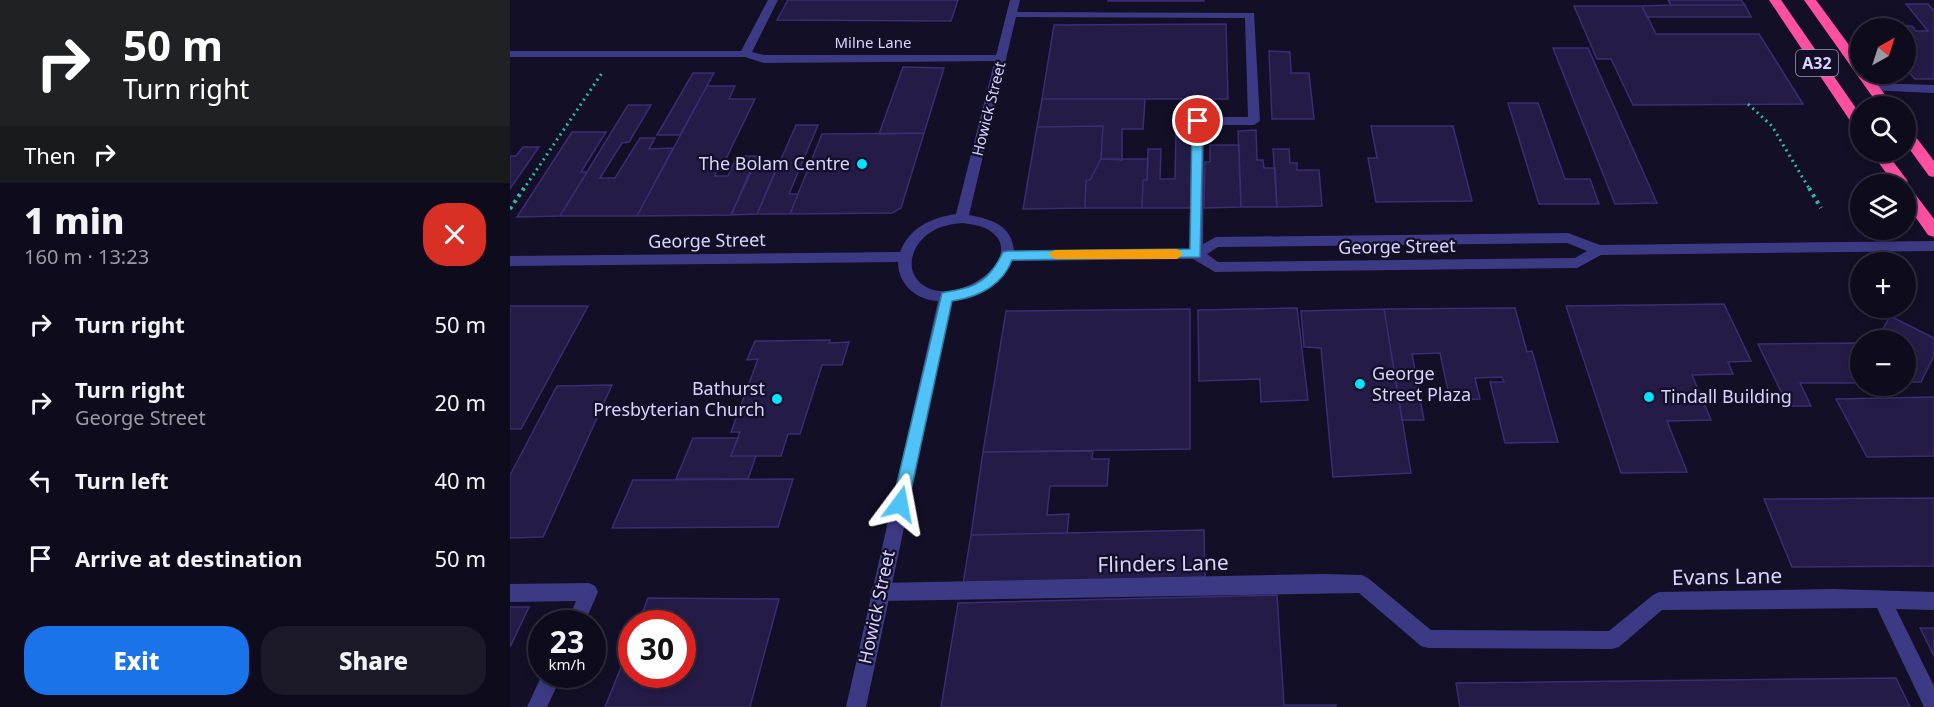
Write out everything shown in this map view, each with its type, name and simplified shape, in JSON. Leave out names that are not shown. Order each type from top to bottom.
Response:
[{"type":"highway","name":"A32","points":[[1775,0],[1850,110]]},
{"type":"highway","name":"A32","points":[[1810,0],[1850,56]]},
{"type":"highway","name":"A32","points":[[1870,84],[1879,96]]},
{"type":"highway","points":[[1916,147],[1934,172]]},
{"type":"highway","points":[[1916,205],[1934,231]]},
{"type":"street","points":[[745,54],[773,0]]},
{"type":"street","name":"Howick Street","points":[[962,218],[1015,0]]},
{"type":"street","points":[[1196,254],[1198,121],[1254,121],[1250,0]]},
{"type":"street","points":[[1011,15],[1250,15]]},
{"type":"street","name":"Milne Lane","points":[[510,54],[745,54],[764,58],[1001,58]]},
{"type":"street","points":[[1872,87],[1934,89]]},
{"type":"street","points":[[962,218],[978,219],[992,224],[1002,232],[1007,243],[1008,256],[1003,268],[980,288],[963,294],[946,297],[917,289],[908,280],[903,269],[904,257],[909,245],[919,234],[947,220],[962,218]]},
{"type":"street","name":"George Street","points":[[1008,256],[1196,254],[1215,242],[1568,238],[1599,250],[1934,246]]},
{"type":"street","name":"George Street","points":[[1196,254],[1215,267],[1577,263],[1599,250]]},
{"type":"street","name":"George Street","points":[[510,261],[904,257]]},
{"type":"street","name":"Howick Street","points":[[856,707],[879,592],[946,297]]},
{"type":"street","name":"Flinders Lane","points":[[879,592],[1362,584],[1428,639]]},
{"type":"street","points":[[510,592],[589,592],[581,610]]},
{"type":"street","points":[[1882,599],[1934,706]]},
{"type":"street","name":"Evans Lane","points":[[1428,639],[1612,640],[1659,601],[1882,599],[1934,601]]},
{"type":"street","points":[[537,707],[546,688]]},
{"type":"path","points":[[510,209],[607,66],[618,54]]},
{"type":"path","points":[[1748,104],[1772,126],[1821,208]]},
{"type":"building","points":[[788,0],[958,0],[951,21],[777,20]]},
{"type":"building","points":[[1204,0],[1204,1],[1108,1]]},
{"type":"building","points":[[1668,0],[1741,0],[1745,5],[1671,5]]},
{"type":"building","points":[[1906,4],[1928,4],[1934,11],[1934,79],[1916,79],[1916,31],[1928,31]]},
{"type":"building","points":[[1745,5],[1751,17],[1647,17],[1642,6]]},
{"type":"building","points":[[1574,6],[1642,6],[1656,34],[1759,34],[1803,104],[1633,105],[1611,59],[1597,59]]},
{"type":"building","points":[[1226,24],[1228,99],[1042,99],[1054,25]]},
{"type":"building","points":[[1553,48],[1588,48],[1657,203],[1615,204]]},
{"type":"building","points":[[1269,51],[1290,52],[1291,73],[1309,73],[1314,119],[1272,119]]},
{"type":"building","points":[[903,67],[944,68],[924,133],[879,134]]},
{"type":"building","points":[[693,73],[714,73],[680,135],[657,135]]},
{"type":"building","points":[[707,86],[735,86],[729,99],[755,99],[720,171],[717,171],[715,176],[728,176],[737,156],[757,156],[731,215],[637,216]]},
{"type":"building","points":[[1042,99],[1145,99],[1143,129],[1122,129],[1122,160],[1101,159],[1103,126],[1037,127]]},
{"type":"building","points":[[1508,103],[1538,103],[1565,179],[1590,179],[1599,204],[1539,204]]},
{"type":"building","points":[[628,105],[651,105],[629,142],[622,143],[600,178],[615,178],[640,138],[655,138],[649,149],[673,148],[637,216],[560,216]]},
{"type":"building","points":[[796,125],[818,125],[789,194],[798,194],[790,214],[757,214]]},
{"type":"building","points":[[1103,126],[1101,159],[1090,180],[1086,180],[1085,208],[1023,209],[1037,127]]},
{"type":"building","points":[[1371,126],[1453,126],[1472,201],[1376,202],[1368,158],[1377,158]]},
{"type":"building","points":[[1176,130],[1192,130],[1191,208],[1142,208],[1143,180],[1147,180],[1148,149],[1161,149],[1160,179],[1175,179]]},
{"type":"building","points":[[1256,130],[1257,160],[1263,160],[1264,168],[1275,168],[1277,207],[1241,207],[1238,131]]},
{"type":"building","points":[[572,132],[606,132],[581,172],[587,172],[560,216],[517,217]]},
{"type":"building","name":"The Bolam Centre","points":[[924,133],[901,208],[892,213],[790,214],[822,134]]},
{"type":"building","points":[[1210,145],[1239,145],[1241,207],[1204,208],[1205,162],[1210,162]]},
{"type":"building","points":[[523,147],[539,147],[510,189],[510,156],[516,156]]},
{"type":"building","points":[[1273,149],[1289,149],[1290,163],[1297,163],[1297,170],[1319,170],[1322,206],[1277,207]]},
{"type":"building","points":[[1101,159],[1148,159],[1147,180],[1143,180],[1142,208],[1085,208],[1086,180],[1090,180]]},
{"type":"building","points":[[777,167],[757,214],[731,215],[753,168]]},
{"type":"building","name":"Tindall Building","points":[[1724,304],[1751,361],[1728,362],[1733,374],[1692,375],[1711,420],[1667,421],[1687,472],[1621,473],[1566,306]]},
{"type":"building","points":[[510,306],[588,306],[521,429],[510,429]]},
{"type":"building","points":[[1297,308],[1308,400],[1261,402],[1260,379],[1199,381],[1198,310]]},
{"type":"building","points":[[1515,308],[1527,352],[1532,351],[1558,442],[1505,443],[1490,382],[1504,382],[1502,377],[1475,378],[1480,399],[1450,400],[1440,353],[1412,354],[1424,420],[1402,420],[1384,309]]},
{"type":"building","points":[[1190,309],[1190,449],[983,452],[1006,311]]},
{"type":"building","name":"George Street Plaza","points":[[1384,309],[1411,473],[1333,477],[1321,348],[1304,347],[1301,311]]},
{"type":"building","points":[[1889,318],[1894,318],[1934,338],[1934,356],[1921,382],[1916,382],[1916,330],[1882,330]]},
{"type":"building","name":"Bathurst Presbyterian Church","points":[[830,340],[829,343],[849,342],[842,365],[822,365],[800,434],[788,434],[781,456],[731,456],[740,432],[731,432],[758,359],[747,360],[755,341]]},
{"type":"building","points":[[1850,343],[1850,383],[1800,383],[1811,406],[1788,406],[1758,344]]},
{"type":"building","points":[[612,385],[543,537],[510,538],[510,475],[557,386]]},
{"type":"building","points":[[1934,397],[1934,456],[1867,457],[1836,399]]},
{"type":"building","points":[[693,438],[738,438],[731,456],[756,456],[748,479],[676,479]]},
{"type":"building","points":[[1093,451],[1092,459],[1109,459],[1107,486],[1050,486],[1047,515],[1069,514],[1067,533],[971,535],[983,452]]},
{"type":"building","points":[[793,479],[778,527],[612,528],[633,480]]},
{"type":"building","points":[[1934,498],[1934,566],[1792,567],[1764,499]]},
{"type":"building","points":[[1204,530],[1205,577],[963,584],[971,535]]},
{"type":"building","points":[[1277,595],[1284,705],[1336,705],[1336,707],[941,707],[958,603]]},
{"type":"building","points":[[648,598],[779,599],[750,707],[605,707],[618,675],[618,688],[696,688],[696,610],[643,610]]},
{"type":"building","points":[[510,607],[529,607],[510,647]]},
{"type":"building","points":[[1920,628],[1934,628],[1934,656]]},
{"type":"building","points":[[1896,678],[1910,707],[1460,707],[1456,683]]},
{"type":"slow traffic","points":[[1055,254],[1177,254]]},
{"type":"place","name":"The Bolam Centre","points":[[862,164]]},
{"type":"place","name":"George Street Plaza","points":[[1360,384]]},
{"type":"place","name":"Tindall Building","points":[[1649,397]]},
{"type":"place","name":"Bathurst Presbyterian Church","points":[[777,399]]},
{"type":"route","points":[[900,504],[946,297],[980,288],[1003,268],[1008,256],[1196,254],[1198,121]]}]
